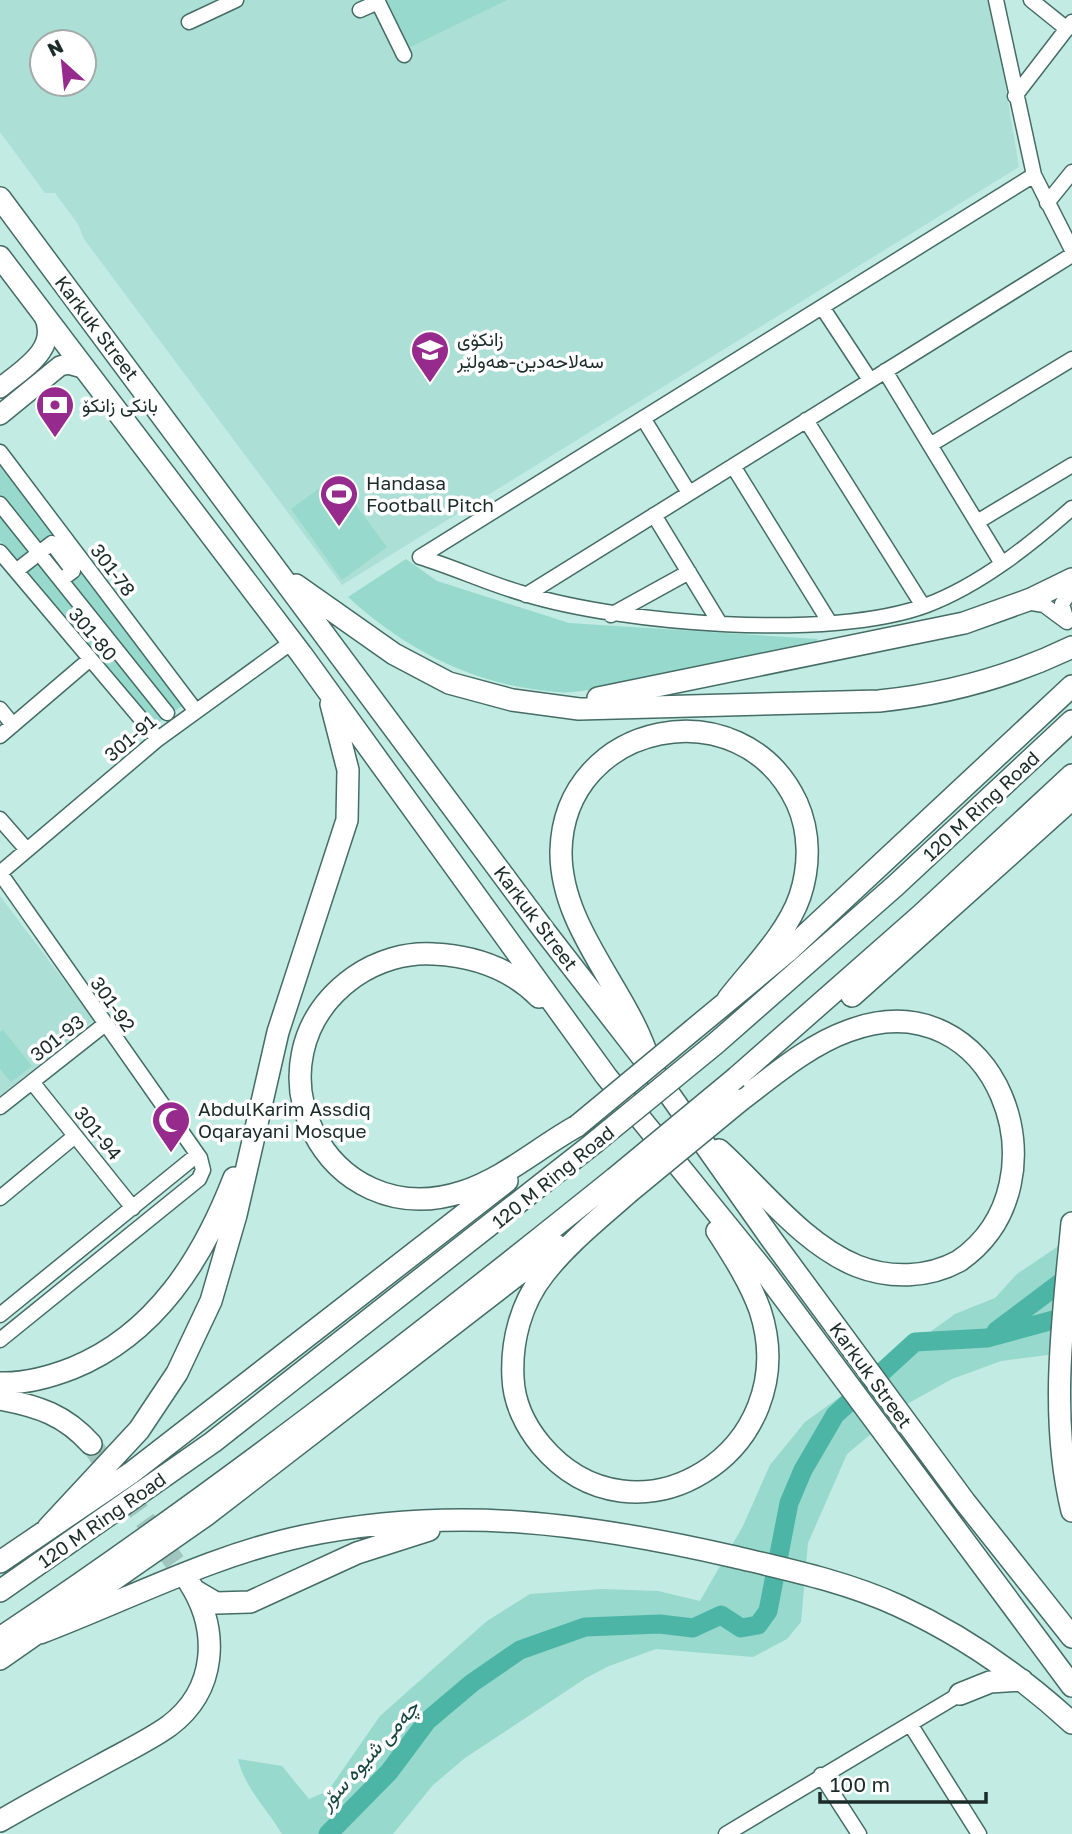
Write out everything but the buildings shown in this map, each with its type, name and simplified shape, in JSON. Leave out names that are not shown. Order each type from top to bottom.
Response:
[{"type":"highway","name":"Karkuk Street","points":[[0,198],[543,929],[653,1070],[814,1298],[965,1502],[1072,1637]]},
{"type":"highway","name":"Karkuk Street","points":[[0,257],[324,685],[606,1076],[795,1313],[1072,1686]]},
{"type":"highway","points":[[281,573],[370,638],[423,670],[469,689],[533,704],[579,709],[879,701],[976,684],[1072,647]]},
{"type":"highway","points":[[533,704],[616,696],[964,623],[1022,602],[1072,579]]},
{"type":"highway","points":[[0,1382],[35,1380],[82,1364],[130,1336],[158,1309],[190,1268],[227,1197],[347,820],[348,770],[324,685]]},
{"type":"highway","points":[[0,1562],[131,1473],[578,1126],[727,999],[753,982],[787,952],[1072,686]]},
{"type":"highway","name":"120 M Ring Road","points":[[0,1591],[213,1442],[594,1143],[715,1044],[895,886],[1072,721]]},
{"type":"highway","points":[[653,1070],[626,1004],[573,909],[565,885],[561,851],[573,803],[592,771],[622,748],[667,732],[693,730],[719,734],[758,754],[792,791],[805,828],[807,863],[799,898],[786,924],[727,999]]},
{"type":"highway","name":"120 M Ring Road","points":[[0,1638],[130,1549],[622,1185],[737,1077],[920,916],[1072,775]]},
{"type":"highway","points":[[741,1100],[774,1063],[934,925],[1072,799]]},
{"type":"highway","points":[[578,1126],[541,1146],[502,1174],[461,1192],[421,1199],[384,1194],[342,1171],[316,1138],[301,1100],[300,1064],[304,1046],[324,1006],[358,974],[382,962],[409,955],[449,954],[488,963],[526,983],[606,1076]]},
{"type":"highway","points":[[0,1659],[205,1516],[588,1220],[622,1185],[741,1100],[811,1050],[848,1031],[888,1022],[917,1023],[959,1037],[986,1057],[1013,1094],[1025,1138],[1021,1185],[1006,1219],[980,1248],[954,1264],[928,1273],[902,1276],[881,1273],[848,1262],[822,1245],[690,1123]]},
{"type":"highway","points":[[48,1528],[128,1444],[159,1402],[194,1340],[224,1261],[268,1072]]},
{"type":"highway","points":[[622,1185],[537,1285],[518,1327],[513,1355],[513,1385],[525,1421],[554,1458],[600,1484],[645,1490],[688,1481],[711,1468],[734,1448],[759,1411],[768,1366],[760,1311],[747,1281],[689,1182],[661,1144]]},
{"type":"highway","points":[[1072,1223],[1061,1341],[1059,1426],[1060,1453],[1072,1511]]},
{"type":"highway","points":[[0,1399],[51,1412],[69,1422],[92,1444]]},
{"type":"highway","points":[[0,1821],[160,1731],[187,1709],[205,1678],[211,1645],[205,1614],[191,1586],[216,1603],[250,1602],[381,1544],[429,1530],[493,1520]]},
{"type":"highway","points":[[40,1633],[240,1553],[302,1536],[403,1522],[536,1522],[589,1527],[745,1559],[827,1580],[898,1605],[962,1640],[1022,1680],[1072,1723]]},
{"type":"highway","points":[[960,1694],[970,1680],[972,1664],[962,1640]]},
{"type":"highway","points":[[960,1694],[990,1682],[1022,1680]]},
{"type":"main road","points":[[0,388],[43,351],[48,336],[42,313]]},
{"type":"main road","points":[[0,415],[60,366],[76,365],[83,368]]},
{"type":"street","points":[[189,22],[236,0]]},
{"type":"street","points":[[526,595],[1072,252],[1034,175],[996,0]]},
{"type":"street","points":[[1015,96],[1070,25],[1031,0]]},
{"type":"street","points":[[360,10],[378,1],[404,55]]},
{"type":"street","points":[[1047,202],[1072,172]]},
{"type":"street","points":[[1034,175],[420,557],[526,595],[611,615],[719,622],[830,623],[890,615],[923,606],[967,586],[1072,508]]},
{"type":"street","points":[[822,307],[870,380]]},
{"type":"street","points":[[930,445],[1072,359]]},
{"type":"street","points":[[885,371],[1001,562]]},
{"type":"street","points":[[643,418],[689,493]]},
{"type":"street","points":[[806,420],[923,606]]},
{"type":"street","name":"301-78","points":[[0,452],[195,710]]},
{"type":"street","points":[[976,522],[1072,464]]},
{"type":"street","points":[[733,466],[830,623]]},
{"type":"street","points":[[0,504],[39,553]]},
{"type":"street","points":[[654,515],[719,622]]},
{"type":"street","points":[[16,571],[52,543],[73,571],[61,580],[167,713]]},
{"type":"street","name":"301-80","points":[[0,552],[158,738]]},
{"type":"street","points":[[611,615],[689,572]]},
{"type":"street","points":[[1022,602],[1044,605],[1067,622],[1062,604],[1072,589]]},
{"type":"street","name":"301-91","points":[[0,873],[158,738],[292,642]]},
{"type":"street","points":[[0,736],[89,660]]},
{"type":"street","points":[[0,709],[13,725]]},
{"type":"street","points":[[0,819],[27,850]]},
{"type":"street","name":"301-92","points":[[0,873],[197,1155]]},
{"type":"street","name":"301-93","points":[[0,1107],[104,1025]]},
{"type":"street","name":"301-94","points":[[32,1082],[133,1208]]},
{"type":"street","points":[[0,1198],[75,1136]]},
{"type":"street","points":[[0,1315],[197,1155],[203,1165],[199,1179],[0,1340]]},
{"type":"street","points":[[726,1834],[960,1694]]},
{"type":"street","points":[[910,1724],[979,1834]]},
{"type":"street","points":[[821,1775],[859,1834]]},
{"type":"shaded area","name":"زانکۆی سەلاحەدین-هەولێر","points":[[0,0],[991,0],[1019,167],[342,585],[84,239],[78,224],[55,193],[45,193],[0,132]]},
{"type":"shaded area","points":[[383,0],[507,0],[406,49]]},
{"type":"shaded area","points":[[0,463],[182,706],[155,725],[0,541]]},
{"type":"shaded area","name":"Handasa Football Pitch","points":[[335,477],[387,547],[342,580],[291,509]]},
{"type":"shaded area","points":[[406,559],[437,581],[569,623],[818,639],[813,646],[640,681],[571,692],[527,688],[471,674],[444,663],[394,634],[348,597]]},
{"type":"shaded area","points":[[0,896],[94,1020],[0,1096]]},
{"type":"shaded area","points":[[3,1030],[32,1066],[11,1082],[0,1069],[0,1032]]},
{"type":"shaded area","points":[[1072,1237],[1072,1352],[1001,1361],[952,1379],[907,1404],[847,1454],[808,1543],[801,1622],[787,1639],[753,1657],[656,1649],[609,1666],[586,1678],[465,1758],[433,1785],[393,1834],[282,1834],[251,1789],[238,1759],[282,1766],[309,1799],[328,1791],[380,1716],[487,1621],[530,1594],[602,1589],[658,1591],[700,1601],[743,1526],[770,1465],[805,1422],[955,1314],[995,1298],[1017,1274]]},
{"type":"waterway","points":[[996,1331],[1072,1274]]},
{"type":"waterway","name":"چەمی شیوە سۆر","points":[[328,1834],[389,1772],[427,1721],[472,1683],[520,1650],[585,1627],[660,1624],[693,1628],[721,1615],[741,1628],[758,1625],[768,1611],[789,1503],[803,1470],[835,1415],[915,1342],[987,1338],[1072,1315]]},
{"type":"tunnel","points":[[91,1444],[189,1582]]},
{"type":"place","name":"زانکۆی سەلاحەدین-هەولێر","points":[[430,384]]},
{"type":"place","name":"بانکی زانکۆ","points":[[55,439]]},
{"type":"place","name":"Handasa Football Pitch","points":[[339,528]]},
{"type":"place","name":"AbdulKarim Assdiq Oqarayani Mosque","points":[[171,1154]]}]
